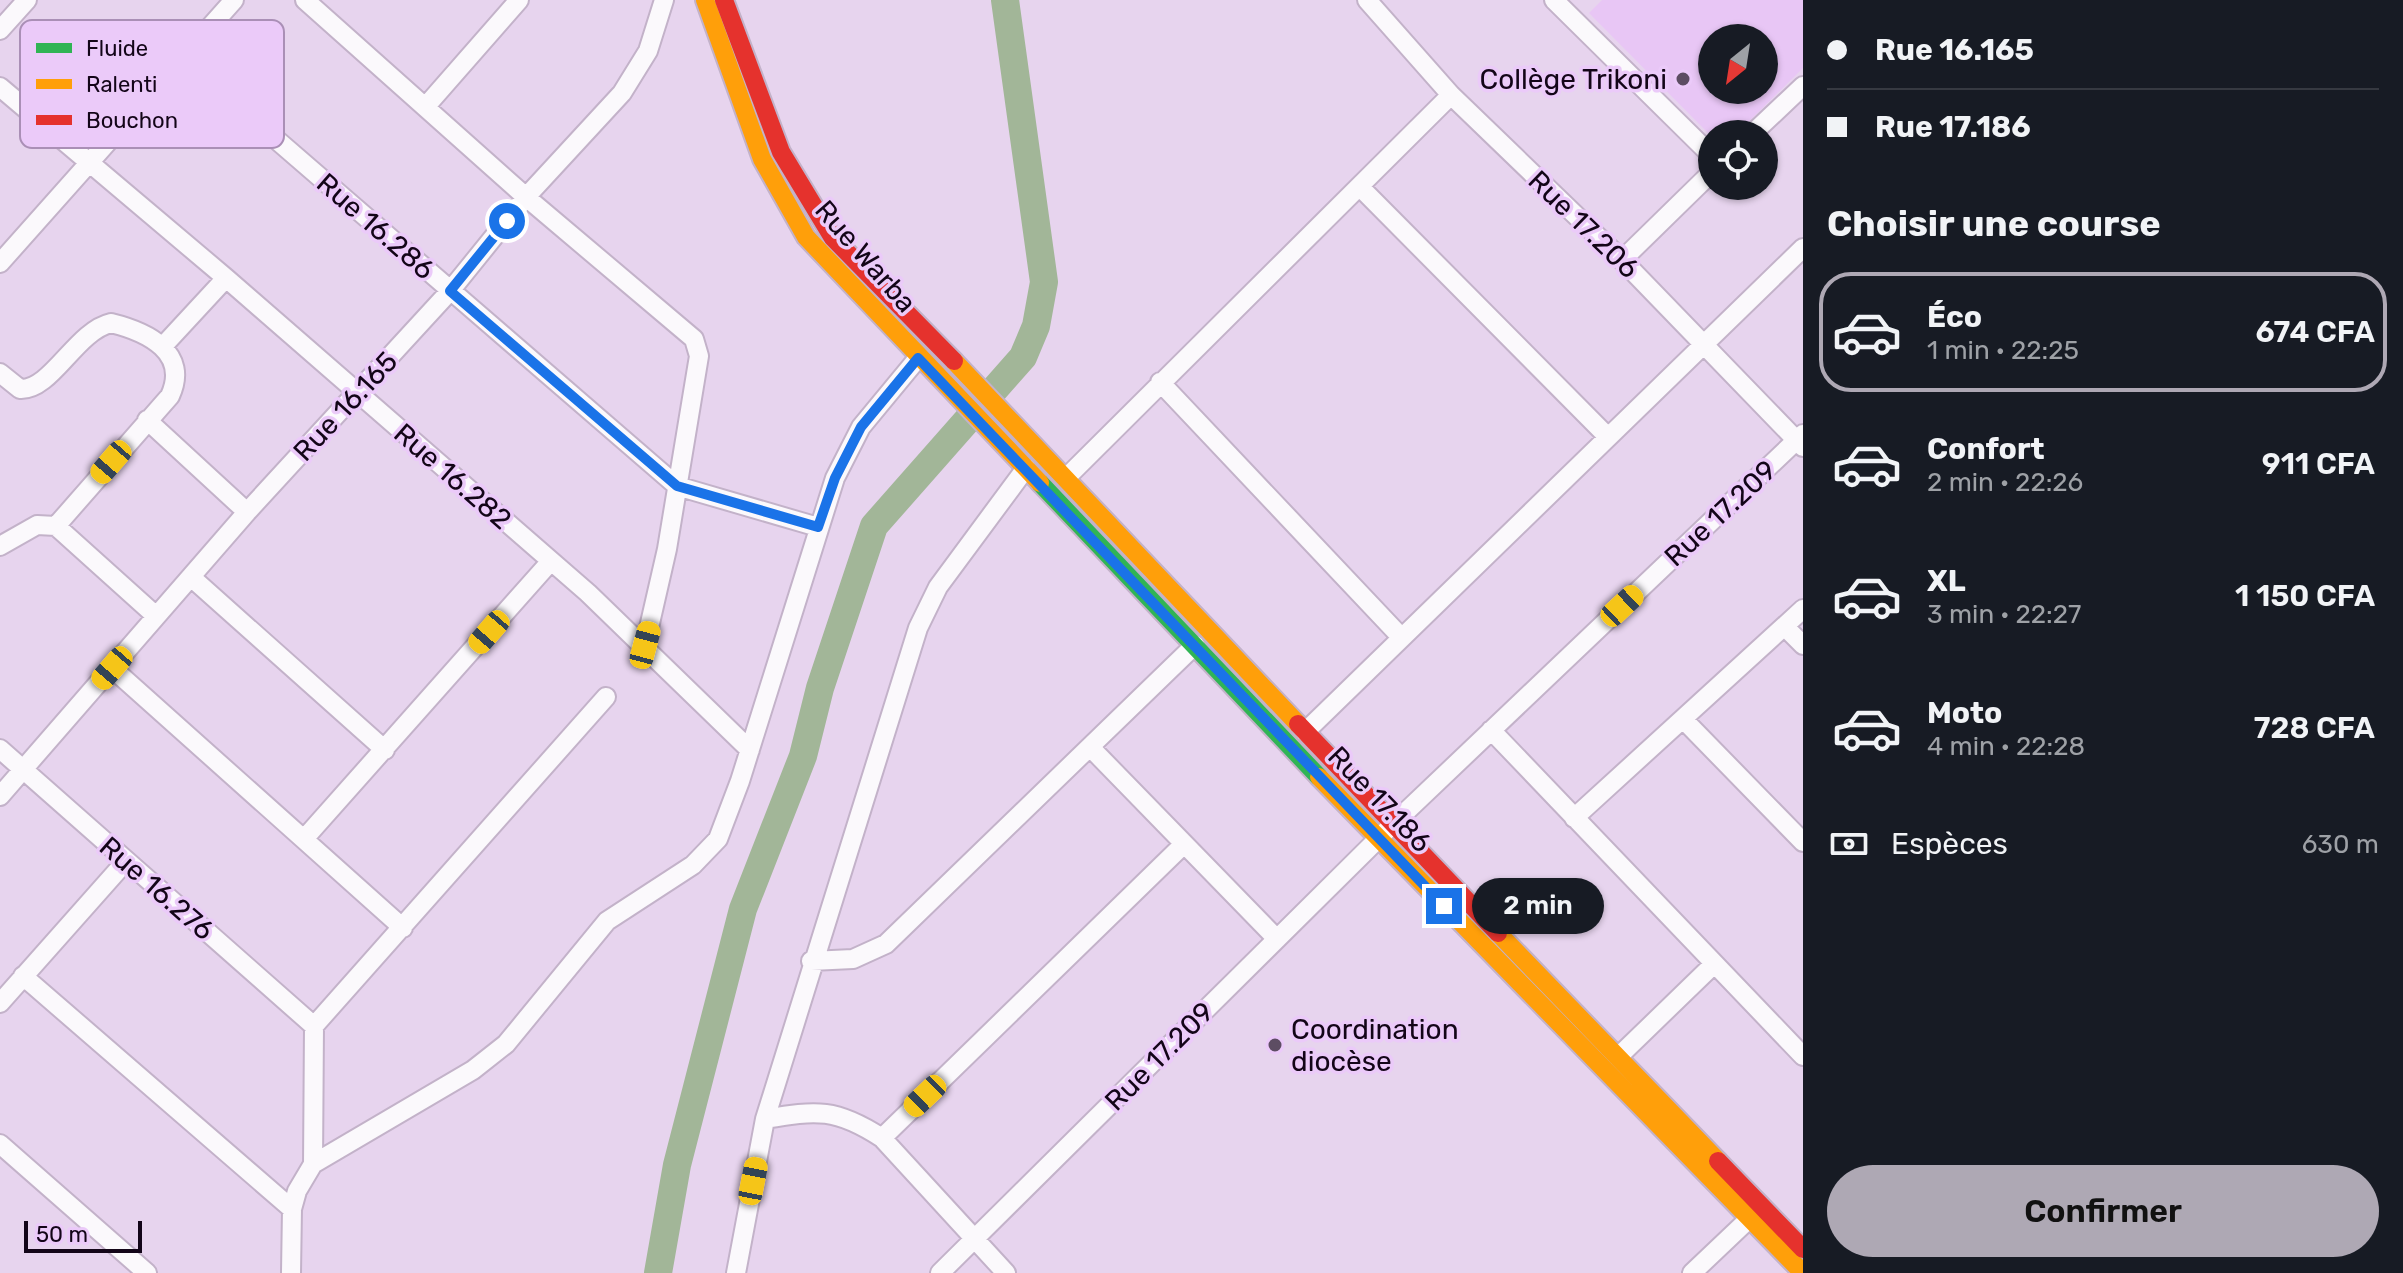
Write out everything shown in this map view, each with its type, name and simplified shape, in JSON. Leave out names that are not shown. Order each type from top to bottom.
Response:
[{"type":"main road","name":"Rue Warba","points":[[705,0],[762,159],[806,237],[918,358],[989,428]]},
{"type":"main road","points":[[724,0],[781,152],[833,238],[1067,477],[1305,732],[1803,1249]]},
{"type":"main road","name":"Rue 17.186","points":[[989,428],[1378,839],[1803,1273]]},
{"type":"street","points":[[0,30],[27,0]]},
{"type":"street","points":[[216,20],[234,0]]},
{"type":"street","points":[[305,0],[427,105],[526,197],[694,339],[699,356],[658,595],[645,645]]},
{"type":"street","name":"Rue 16.165","points":[[0,796],[247,512],[450,291],[526,197],[637,72],[648,51],[664,0]]},
{"type":"street","points":[[427,105],[514,2]]},
{"type":"street","name":"Rue 17.206","points":[[1376,3],[1451,95],[1622,260],[1703,346],[1801,441]]},
{"type":"street","points":[[1564,4],[1698,142]]},
{"type":"street","points":[[1767,120],[1803,86]]},
{"type":"street","name":"Rue 16.282","points":[[0,87],[20,104]]},
{"type":"street","points":[[1067,477],[1451,95]]},
{"type":"street","name":"Rue 16.286","points":[[284,147],[677,486],[818,527]]},
{"type":"street","name":"Rue 16.282","points":[[71,148],[551,561],[645,645],[750,750]]},
{"type":"street","points":[[0,263],[102,148]]},
{"type":"street","points":[[1622,260],[1698,186]]},
{"type":"street","points":[[1360,187],[1608,437]]},
{"type":"street","points":[[1305,732],[1803,248]]},
{"type":"street","points":[[164,345],[226,278]]},
{"type":"street","points":[[0,373],[20,389],[37,386],[89,333],[111,323],[164,345],[175,365],[176,378],[170,396],[56,526]]},
{"type":"street","points":[[291,1273],[292,1209],[300,1184],[313,1164],[473,1070],[506,1044],[607,921],[703,858],[727,820],[835,478],[861,427],[918,358]]},
{"type":"street","points":[[1160,382],[1401,637]]},
{"type":"street","points":[[147,420],[247,512]]},
{"type":"street","name":"Rue 17.209","points":[[940,1273],[1394,823],[1801,441]]},
{"type":"street","points":[[736,1273],[765,1119],[811,961],[918,628],[938,587],[1026,468]]},
{"type":"street","points":[[0,546],[37,525],[56,526],[156,616]]},
{"type":"street","points":[[304,839],[551,561]]},
{"type":"street","points":[[191,577],[385,750]]},
{"type":"street","points":[[1574,818],[1803,609]]},
{"type":"street","points":[[1785,627],[1803,645]]},
{"type":"street","points":[[811,961],[853,959],[886,944],[1195,645]]},
{"type":"street","points":[[112,668],[403,928]]},
{"type":"street","points":[[313,1164],[314,1026],[606,697]]},
{"type":"street","points":[[1683,719],[1803,842]]},
{"type":"street","points":[[1491,730],[1803,1056]]},
{"type":"street","points":[[1090,747],[1277,939]]},
{"type":"street","name":"Rue 16.276","points":[[0,749],[314,1026]]},
{"type":"street","points":[[882,1138],[1184,844]]},
{"type":"street","points":[[0,1003],[126,861]]},
{"type":"street","points":[[1618,1057],[1713,965]]},
{"type":"street","points":[[23,976],[292,1209]]},
{"type":"street","points":[[765,1119],[832,1112],[856,1121],[882,1138],[1006,1273]]},
{"type":"street","points":[[0,1144],[147,1273]]},
{"type":"street","points":[[1692,1273],[1750,1218]]},
{"type":"shaded area","name":"Collège Trikoni","points":[[1602,0],[1803,0],[1803,68],[1778,93],[1778,24],[1698,24],[1698,104],[1766,104],[1750,120],[1698,120],[1698,123],[1589,13]]},
{"type":"waterway","points":[[658,1273],[677,1165],[743,909],[803,756],[820,688],[874,526],[1023,357],[1036,326],[1044,282],[1005,0]]},
{"type":"traffic: fast","points":[[1040,483],[1319,777]]},
{"type":"traffic: slow","points":[[705,0],[762,159],[806,237],[1040,483]]},
{"type":"traffic: slow","points":[[954,361],[1298,724]]},
{"type":"traffic: slow","points":[[1319,777],[1803,1273]]},
{"type":"traffic: slow","points":[[1498,933],[1718,1161]]},
{"type":"traffic: jam","points":[[724,0],[781,152],[833,238],[954,361]]},
{"type":"traffic: jam","points":[[1298,724],[1498,933]]},
{"type":"traffic: jam","points":[[1718,1161],[1803,1249]]},
{"type":"place","name":"Collège Trikoni","points":[[1683,79]]},
{"type":"place","name":"Coordination diocèse","points":[[1275,1045]]},
{"type":"route","points":[[507,221],[450,291],[677,486],[818,527],[835,478],[861,427],[918,358],[989,428],[1444,906]]}]
